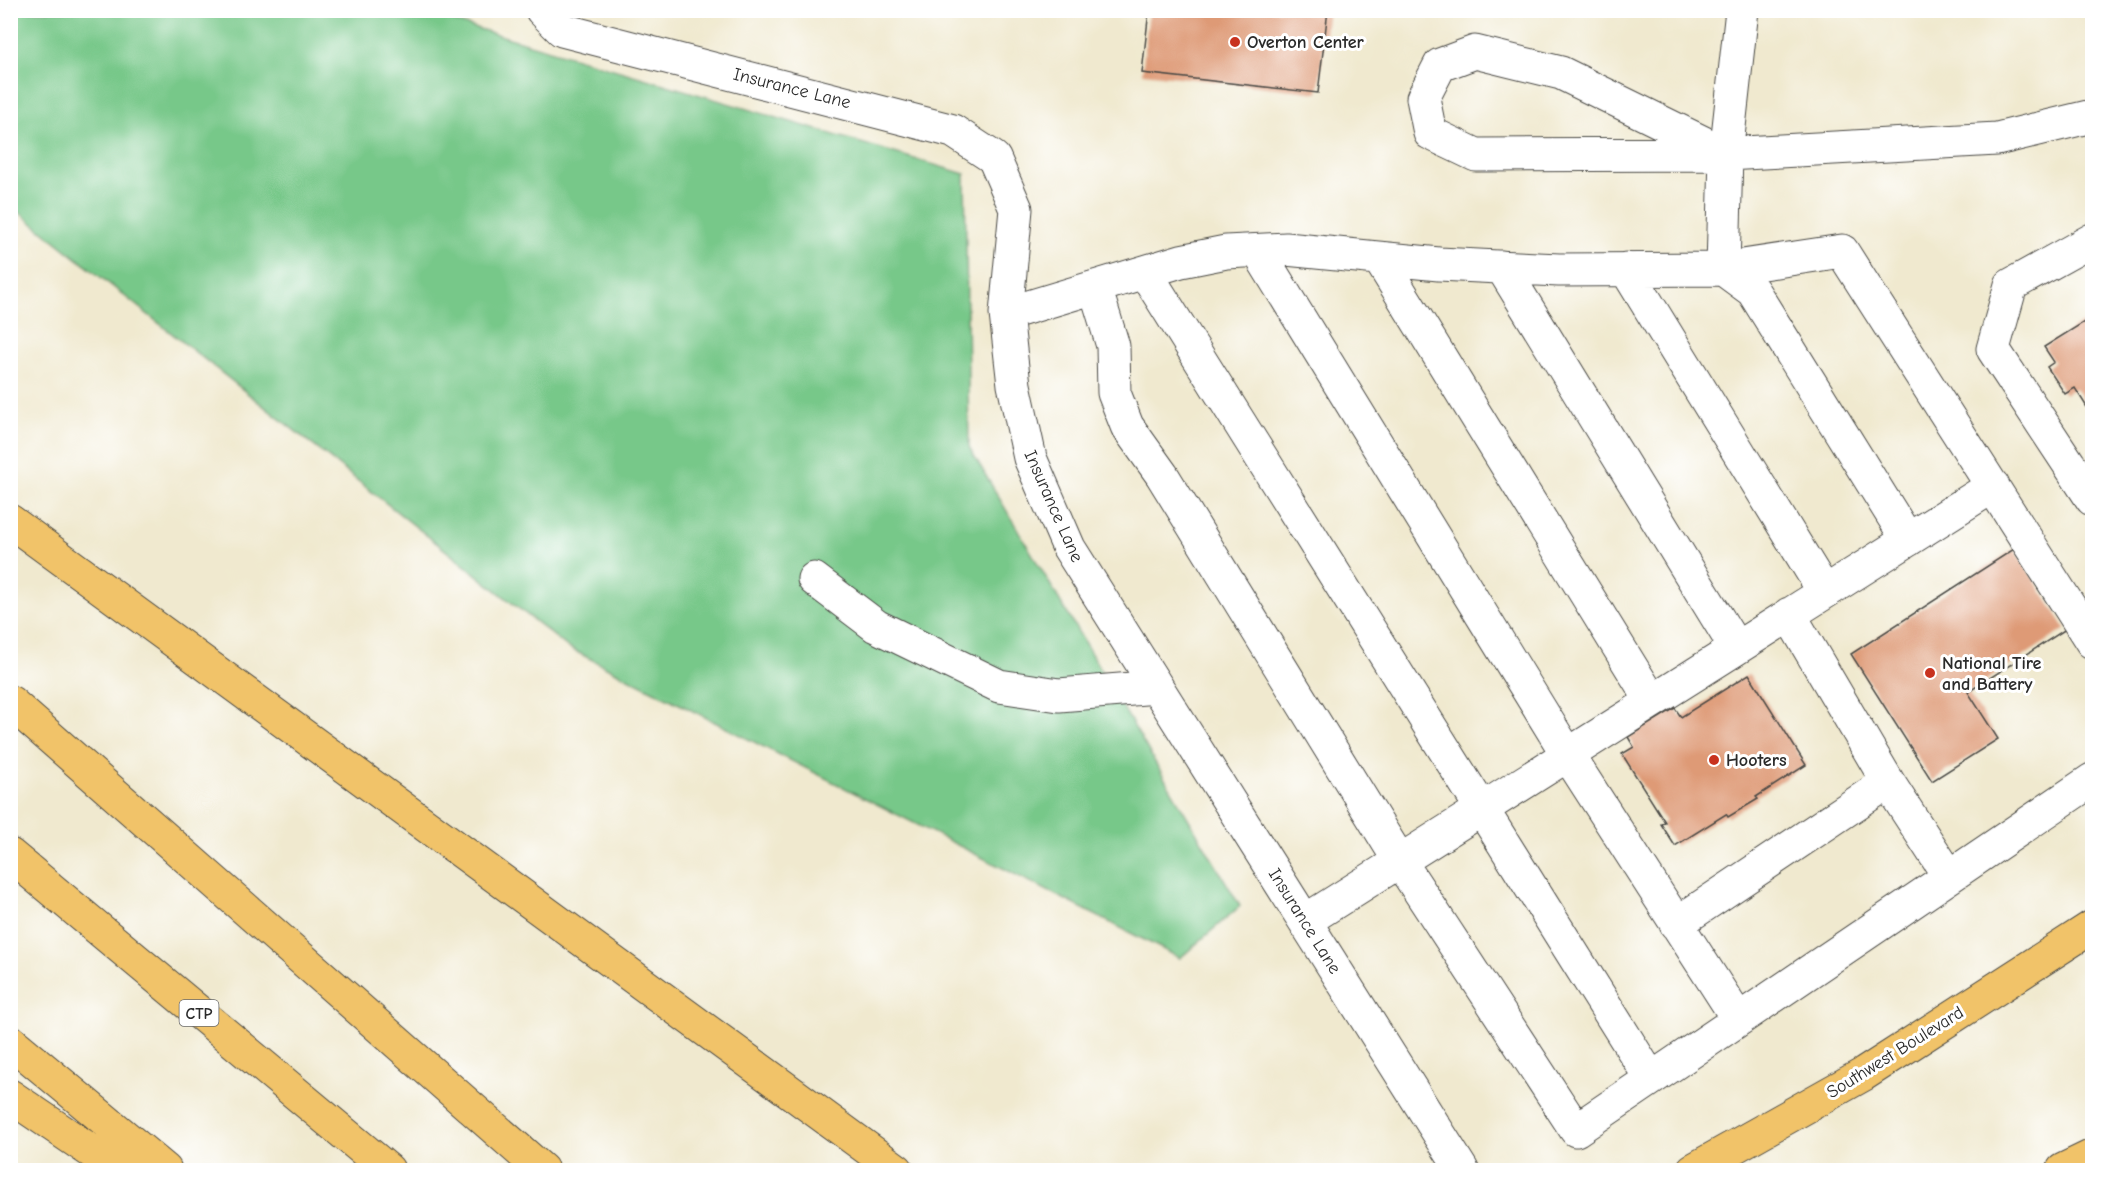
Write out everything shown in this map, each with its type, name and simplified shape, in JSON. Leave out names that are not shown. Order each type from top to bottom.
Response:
[{"type":"main road","points":[[10,521],[897,1170]]},
{"type":"main road","points":[[10,702],[542,1170]]},
{"type":"main road","name":"CTP","points":[[10,855],[388,1170]]},
{"type":"main road","name":"Southwest Boulevard","points":[[1693,1170],[1864,1074],[2092,927]]},
{"type":"main road","points":[[10,1041],[165,1170]]},
{"type":"main road","points":[[10,1096],[120,1170]]},
{"type":"main road","points":[[2063,1170],[2092,1156]]},
{"type":"street","name":"Insurance Lane","points":[[542,10],[562,30],[911,118],[953,132],[994,158],[1016,209],[1006,314],[1014,385],[1030,458],[1069,548],[1305,921],[1457,1167]]},
{"type":"street","points":[[1742,10],[1726,154],[1740,275],[1908,540]]},
{"type":"street","points":[[1726,154],[1561,73],[1475,52],[1440,65],[1423,98],[1430,134],[1476,154],[1726,154],[1997,139],[2092,116]]},
{"type":"street","points":[[2092,240],[2011,285],[1993,349],[2092,499]]},
{"type":"street","points":[[1006,314],[1145,272],[1226,252],[1286,249],[1502,267],[1626,269],[1740,275],[1842,251],[2092,642]]},
{"type":"street","points":[[1258,251],[1568,755],[1738,1019]]},
{"type":"street","points":[[1379,258],[1652,701]]},
{"type":"street","points":[[1502,267],[1736,648]]},
{"type":"street","points":[[1626,269],[1824,591]]},
{"type":"street","points":[[1145,272],[1650,1077]]},
{"type":"street","points":[[1095,287],[1113,346],[1114,393],[1127,426],[1162,475],[1401,863],[1576,1130],[1650,1077],[2092,780]]},
{"type":"street","points":[[1305,921],[1401,863],[1824,591],[1993,486]]},
{"type":"street","points":[[814,579],[876,626],[999,686],[1059,695],[1157,687]]},
{"type":"street","points":[[1789,614],[1888,782],[1949,876]]},
{"type":"street","points":[[1676,924],[1888,782]]},
{"type":"green space","points":[[10,11],[435,11],[456,22],[965,174],[969,447],[1240,906],[1180,958],[569,648],[11,206]]},
{"type":"building","name":"Overton Center","points":[[1149,10],[1328,10],[1318,93],[1142,73]]},
{"type":"building","points":[[2092,317],[2092,410],[2090,412],[2075,388],[2065,394],[2047,367],[2054,362],[2044,347]]},
{"type":"building","name":"National Tire and Battery","points":[[2014,549],[2066,629],[1968,692],[1998,739],[1932,781],[1851,654]]},
{"type":"building","name":"Hooters","points":[[1749,674],[1806,765],[1756,797],[1758,799],[1728,817],[1726,814],[1675,846],[1661,824],[1665,822],[1622,754],[1634,747],[1628,737],[1675,708],[1681,717]]},
{"type":"place","name":"Overton Center","points":[[1235,42]]},
{"type":"place","name":"National Tire and Battery","points":[[1930,673]]},
{"type":"place","name":"Hooters","points":[[1714,760]]}]
